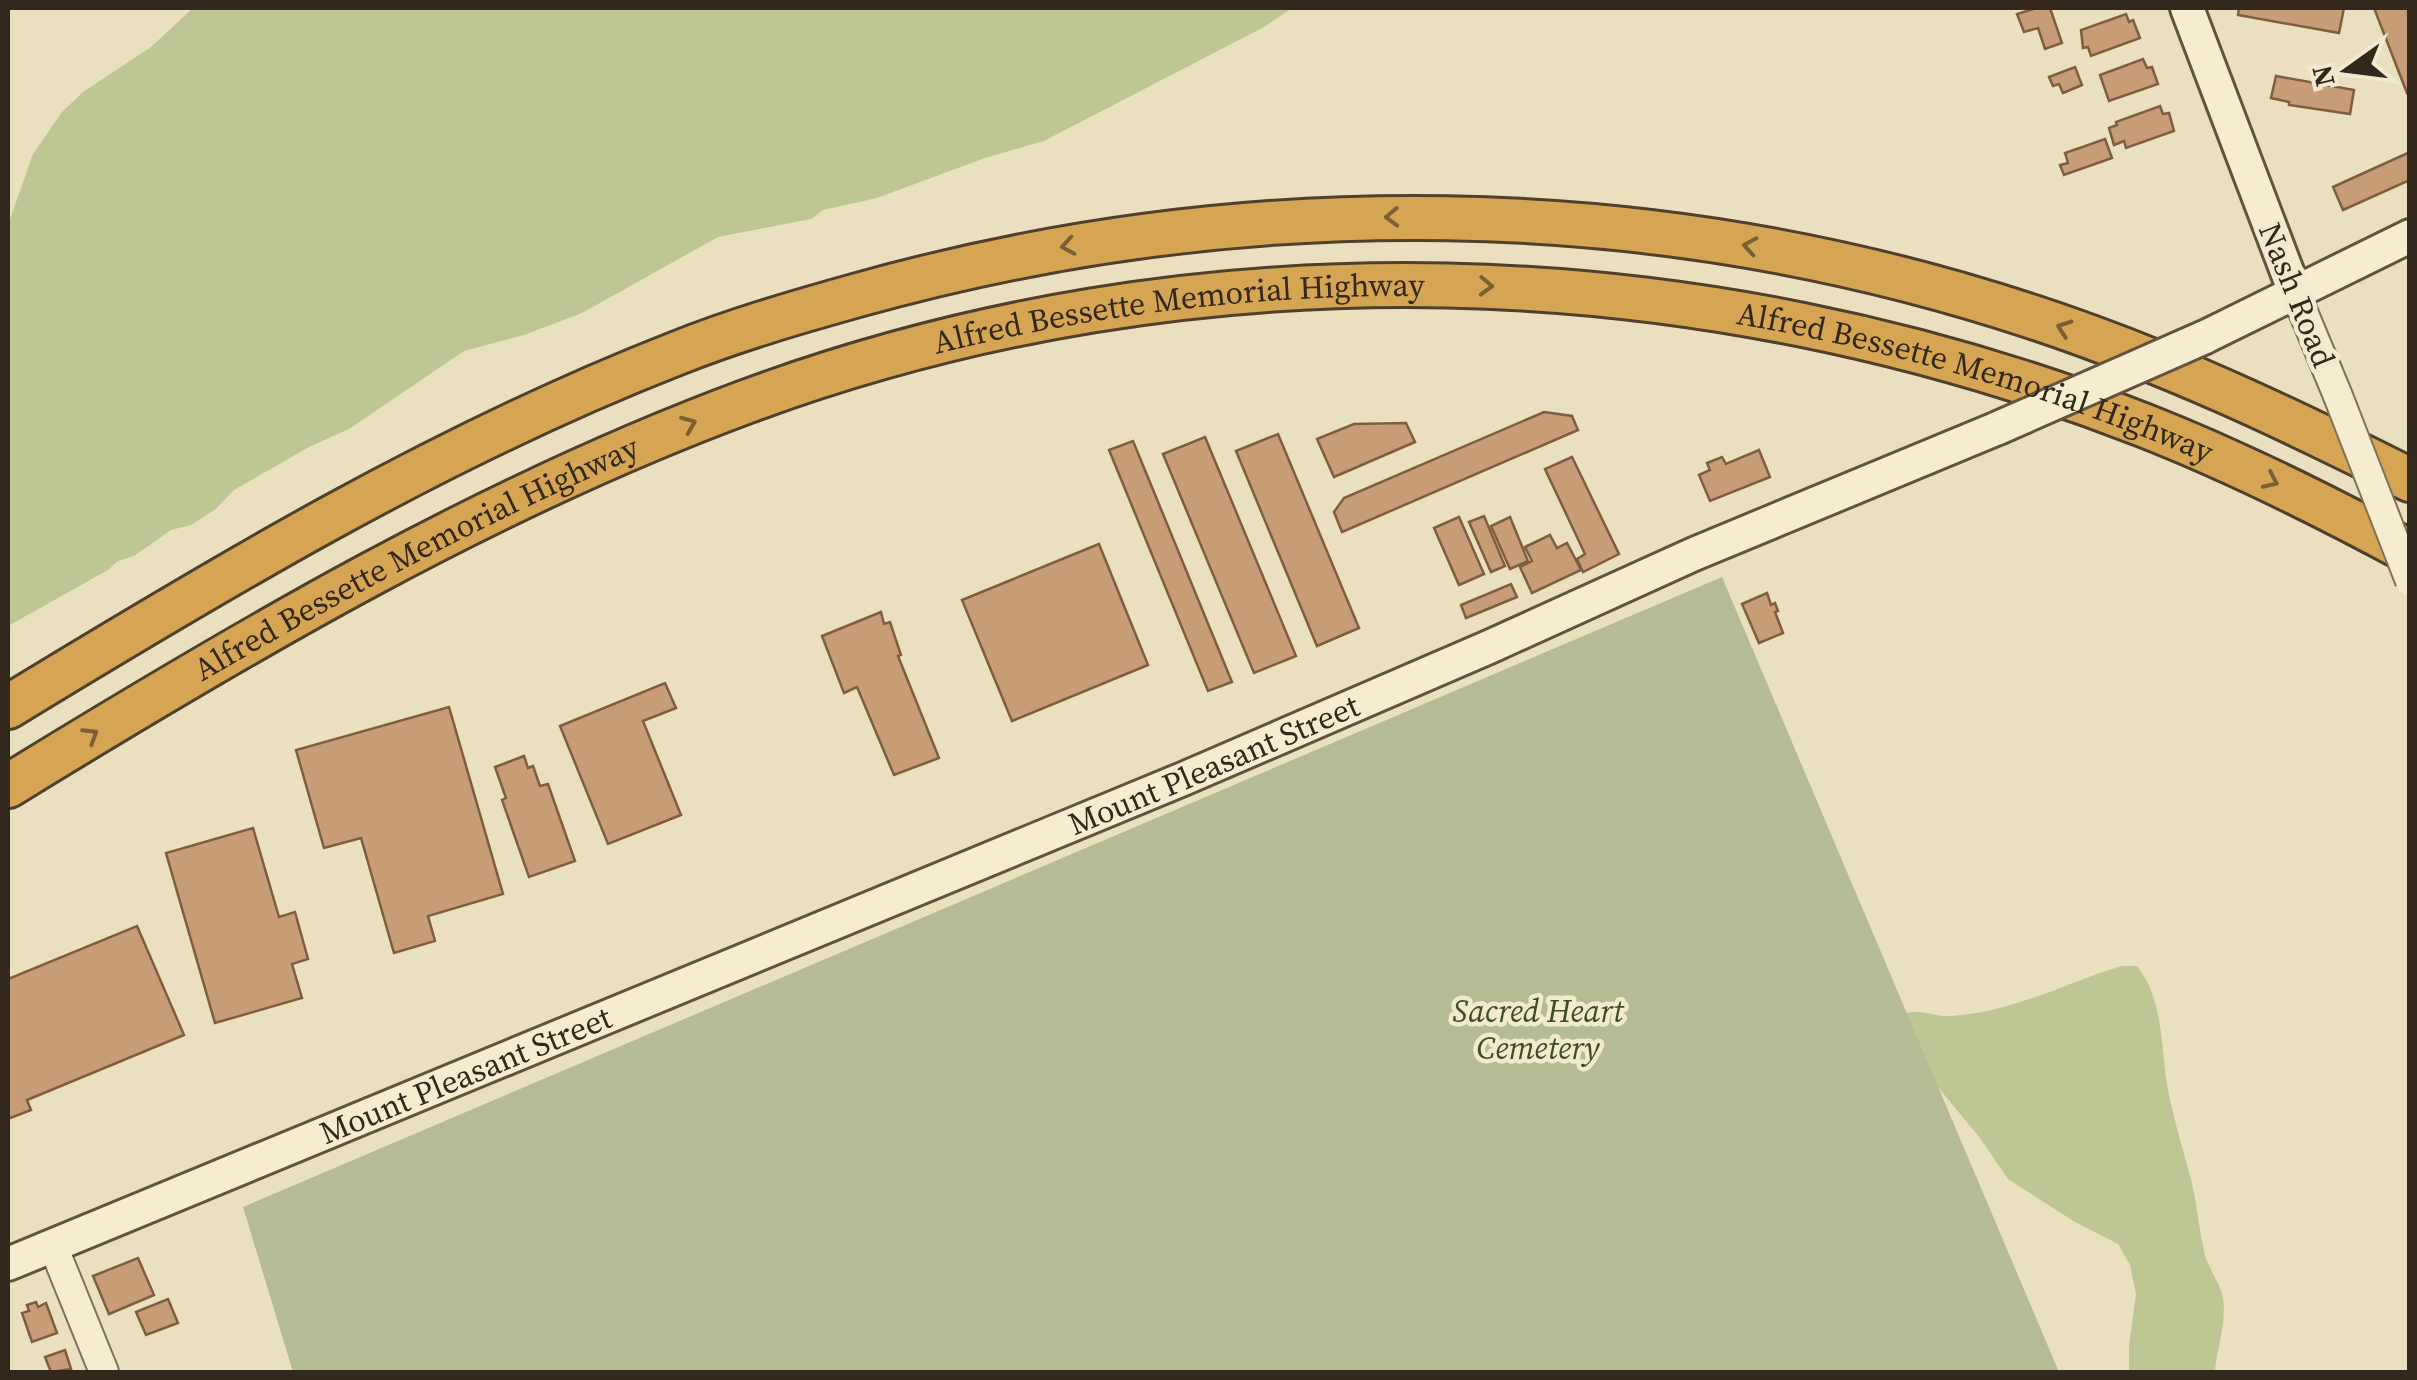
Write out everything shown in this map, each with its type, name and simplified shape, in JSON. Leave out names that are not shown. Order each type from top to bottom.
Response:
[{"type":"highway","name":"Alfred Bessette Memorial Highway","points":[[8,708],[182,602],[356,503],[512,425],[683,350],[793,314],[958,268],[1062,246],[1216,226],[1413,216],[1513,219],[1677,235],[1836,262],[1945,290],[2106,343],[2274,412],[2410,480]]},
{"type":"highway","name":"Alfred Bessette Memorial Highway","points":[[8,786],[201,668],[373,573],[523,498],[689,424],[804,381],[936,342],[1069,314],[1218,295],[1356,286],[1545,288],[1676,302],[1826,330],[1957,363],[2142,424],[2302,496],[2410,552]]},
{"type":"main road","name":"Nash Road","points":[[2186,8],[2294,290]]},
{"type":"main road","name":"Mount Pleasant Street","points":[[8,1264],[1183,779],[1694,554],[2205,337],[2410,236]]},
{"type":"street","name":"Nash Road","points":[[2294,290],[2410,581]]},
{"type":"street","points":[[53,1246],[104,1372]]},
{"type":"green space","points":[[193,8],[1292,8],[1264,27],[1044,141],[877,198],[823,210],[811,219],[718,237],[582,313],[524,335],[464,351],[349,429],[234,490],[216,509],[191,525],[171,530],[134,556],[118,561],[8,626],[8,225],[33,154],[62,112],[83,92],[151,47]]},
{"type":"green space","name":"Sacred Heart Cemetery","points":[[1722,577],[2059,1372],[293,1372],[243,1207]]},
{"type":"green space","points":[[2121,966],[2137,966],[2157,1010],[2168,1090],[2205,1255],[2223,1297],[2215,1372],[2129,1372],[2136,1294],[2130,1265],[2118,1244],[2008,1179],[1980,1138],[1913,1057],[1902,1021],[1912,1012],[1949,1016],[1996,1009]]},
{"type":"building","points":[[2050,8],[2062,43],[2045,49],[2038,28],[2024,32],[2017,14]]},
{"type":"building","points":[[2239,8],[2344,8],[2339,33],[2238,15]]},
{"type":"building","points":[[2374,8],[2408,8],[2407,93]]},
{"type":"building","points":[[2126,14],[2129,22],[2133,20],[2140,38],[2091,56],[2088,47],[2083,48],[2081,30]]},
{"type":"building","points":[[2143,59],[2147,68],[2152,67],[2158,84],[2109,101],[2100,75]]},
{"type":"building","points":[[2075,67],[2082,85],[2063,93],[2059,84],[2053,86],[2049,77]]},
{"type":"building","points":[[2276,76],[2354,90],[2350,114],[2289,105],[2271,98]]},
{"type":"building","points":[[2160,106],[2163,114],[2169,113],[2174,131],[2126,148],[2124,141],[2114,145],[2109,128],[2116,122]]},
{"type":"building","points":[[2105,139],[2112,158],[2064,175],[2060,165],[2068,163],[2065,153]]},
{"type":"building","points":[[2410,152],[2410,180],[2343,210],[2333,187]]},
{"type":"building","points":[[1544,412],[1572,416],[1578,430],[1342,532],[1334,512],[1344,498]]},
{"type":"building","points":[[1406,423],[1415,442],[1334,477],[1317,439],[1354,424]]},
{"type":"building","points":[[1278,434],[1359,628],[1317,646],[1236,451]]},
{"type":"building","points":[[1205,437],[1296,656],[1254,673],[1163,454]]},
{"type":"building","points":[[1133,441],[1232,682],[1208,691],[1109,450]]},
{"type":"building","points":[[1759,450],[1770,477],[1710,501],[1699,475],[1710,470],[1707,463],[1722,457],[1726,464]]},
{"type":"building","points":[[1572,457],[1619,554],[1583,572],[1577,559],[1585,554],[1545,469]]},
{"type":"building","points":[[1484,516],[1505,566],[1491,572],[1469,522]]},
{"type":"building","points":[[1459,517],[1484,574],[1459,585],[1434,528]]},
{"type":"building","points":[[1510,517],[1528,561],[1510,569],[1491,526]]},
{"type":"building","points":[[1550,535],[1557,548],[1567,543],[1581,570],[1532,593],[1520,567],[1532,561],[1525,547]]},
{"type":"building","points":[[1099,544],[1148,665],[1012,721],[962,600]]},
{"type":"building","points":[[1511,584],[1517,597],[1466,618],[1461,605]]},
{"type":"building","points":[[1767,593],[1771,605],[1775,603],[1783,633],[1759,643],[1742,604]]},
{"type":"building","points":[[881,612],[884,624],[890,622],[901,655],[898,656],[939,758],[894,775],[857,687],[844,693],[822,636]]},
{"type":"building","points":[[665,683],[676,708],[643,721],[681,815],[608,844],[560,726]]},
{"type":"building","points":[[449,707],[503,894],[428,916],[435,941],[394,953],[361,838],[324,848],[296,750]]},
{"type":"building","points":[[524,756],[528,768],[533,766],[540,786],[548,784],[575,861],[529,877],[502,800],[506,798],[495,767]]},
{"type":"building","points":[[253,828],[279,917],[295,912],[308,959],[292,964],[302,998],[215,1023],[166,853]]},
{"type":"building","points":[[137,926],[184,1035],[27,1100],[31,1110],[8,1119],[8,979]]},
{"type":"building","points":[[138,1258],[154,1295],[109,1314],[93,1276]]},
{"type":"building","points":[[168,1299],[178,1323],[146,1335],[136,1312]]},
{"type":"building","points":[[36,1302],[38,1307],[46,1303],[57,1333],[32,1342],[22,1313],[29,1311],[27,1305]]},
{"type":"building","points":[[65,1350],[71,1369],[51,1372],[45,1357]]}]
